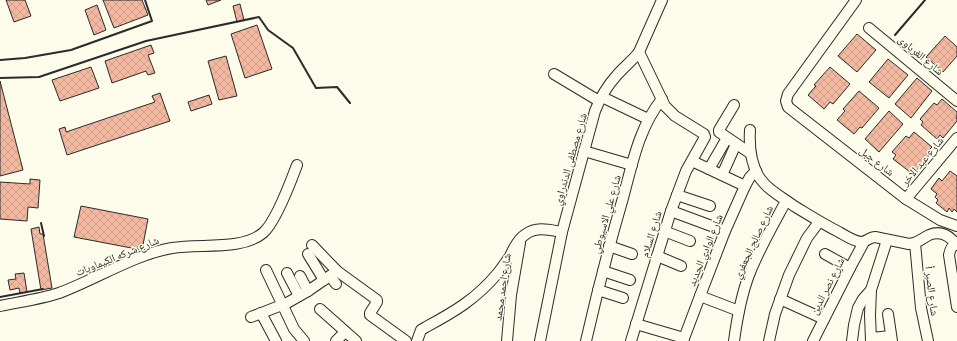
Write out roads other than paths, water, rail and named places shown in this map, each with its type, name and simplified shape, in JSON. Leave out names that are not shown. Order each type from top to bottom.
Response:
[{"type":"street","name":"شارع مصطفى الدندراوي","points":[[540,341],[562,232],[596,111],[601,99],[616,76],[640,52],[662,0]]},
{"type":"street","name":"شارع جبل","points":[[856,0],[788,94],[786,101],[788,107],[906,199],[940,220],[957,226]]},
{"type":"street","name":"شارع الغرباوى","points":[[869,28],[957,101]]},
{"type":"street","points":[[640,52],[662,99]]},
{"type":"street","points":[[554,74],[601,99],[648,119]]},
{"type":"street","name":"شارع علي الاسيوطي","points":[[586,341],[598,290],[632,165],[648,119],[662,99]]},
{"type":"street","name":"شارع السلام","points":[[631,341],[671,211],[686,171],[705,138],[704,134],[675,116],[665,106],[662,99]]},
{"type":"street","points":[[734,104],[719,132],[750,153]]},
{"type":"street","points":[[750,130],[750,153],[756,171],[760,177],[769,188],[819,222],[853,240],[861,242],[873,237],[909,244],[920,242],[930,235],[942,234],[949,236],[956,244],[952,246],[950,255],[957,307]]},
{"type":"street","points":[[709,169],[727,138]]},
{"type":"street","name":"شارع عبد الاخر","points":[[906,199],[957,138]]},
{"type":"street","points":[[722,175],[736,144]]},
{"type":"street","points":[[584,151],[632,165]]},
{"type":"street","points":[[692,161],[746,186]]},
{"type":"street","name":"شارع شركه الكيماويات","points":[[0,306],[59,293],[155,252],[173,248],[237,243],[252,240],[265,232],[274,220],[297,165]]},
{"type":"street","name":"شارع الوادي الجديد","points":[[684,340],[725,231],[750,177],[756,171]]},
{"type":"street","points":[[677,195],[710,206]]},
{"type":"street","name":"شارع صالح الجعفري","points":[[734,341],[739,310],[749,275],[766,237],[786,200]]},
{"type":"street","points":[[671,211],[725,231]]},
{"type":"street","points":[[769,341],[775,314],[789,275],[804,244],[819,222]]},
{"type":"street","points":[[417,341],[421,330],[473,299],[498,273],[522,237],[538,229],[562,232]]},
{"type":"street","points":[[664,231],[690,241]]},
{"type":"street","name":"شارع احمد محمد","points":[[507,341],[511,295],[522,237]]},
{"type":"street","points":[[887,240],[871,290],[871,340],[892,339],[888,314]]},
{"type":"street","name":"شارع نصر الدين","points":[[813,341],[864,242]]},
{"type":"street","name":"شارع الصبر أ","points":[[915,243],[921,308],[928,341]]},
{"type":"street","points":[[610,246],[632,254]]},
{"type":"street","points":[[332,278],[310,250],[332,278],[377,300],[378,302],[370,314],[406,341]]},
{"type":"street","points":[[825,254],[850,268]]},
{"type":"street","points":[[657,256],[681,266]]},
{"type":"street","points":[[266,270],[294,329],[304,341]]},
{"type":"street","points":[[603,271],[630,280]]},
{"type":"street","points":[[287,273],[304,294]]},
{"type":"street","points":[[300,276],[304,294]]},
{"type":"street","points":[[251,317],[304,294],[332,278]]},
{"type":"street","points":[[598,290],[623,298]]},
{"type":"street","points":[[852,341],[858,308],[863,299],[871,290]]},
{"type":"street","points":[[700,296],[739,310]]},
{"type":"street","points":[[780,299],[824,319]]},
{"type":"street","points":[[320,309],[356,341]]},
{"type":"street","points":[[261,313],[276,341]]},
{"type":"street","points":[[636,324],[684,340]]},
{"type":"street","points":[[336,341],[346,332]]}]
